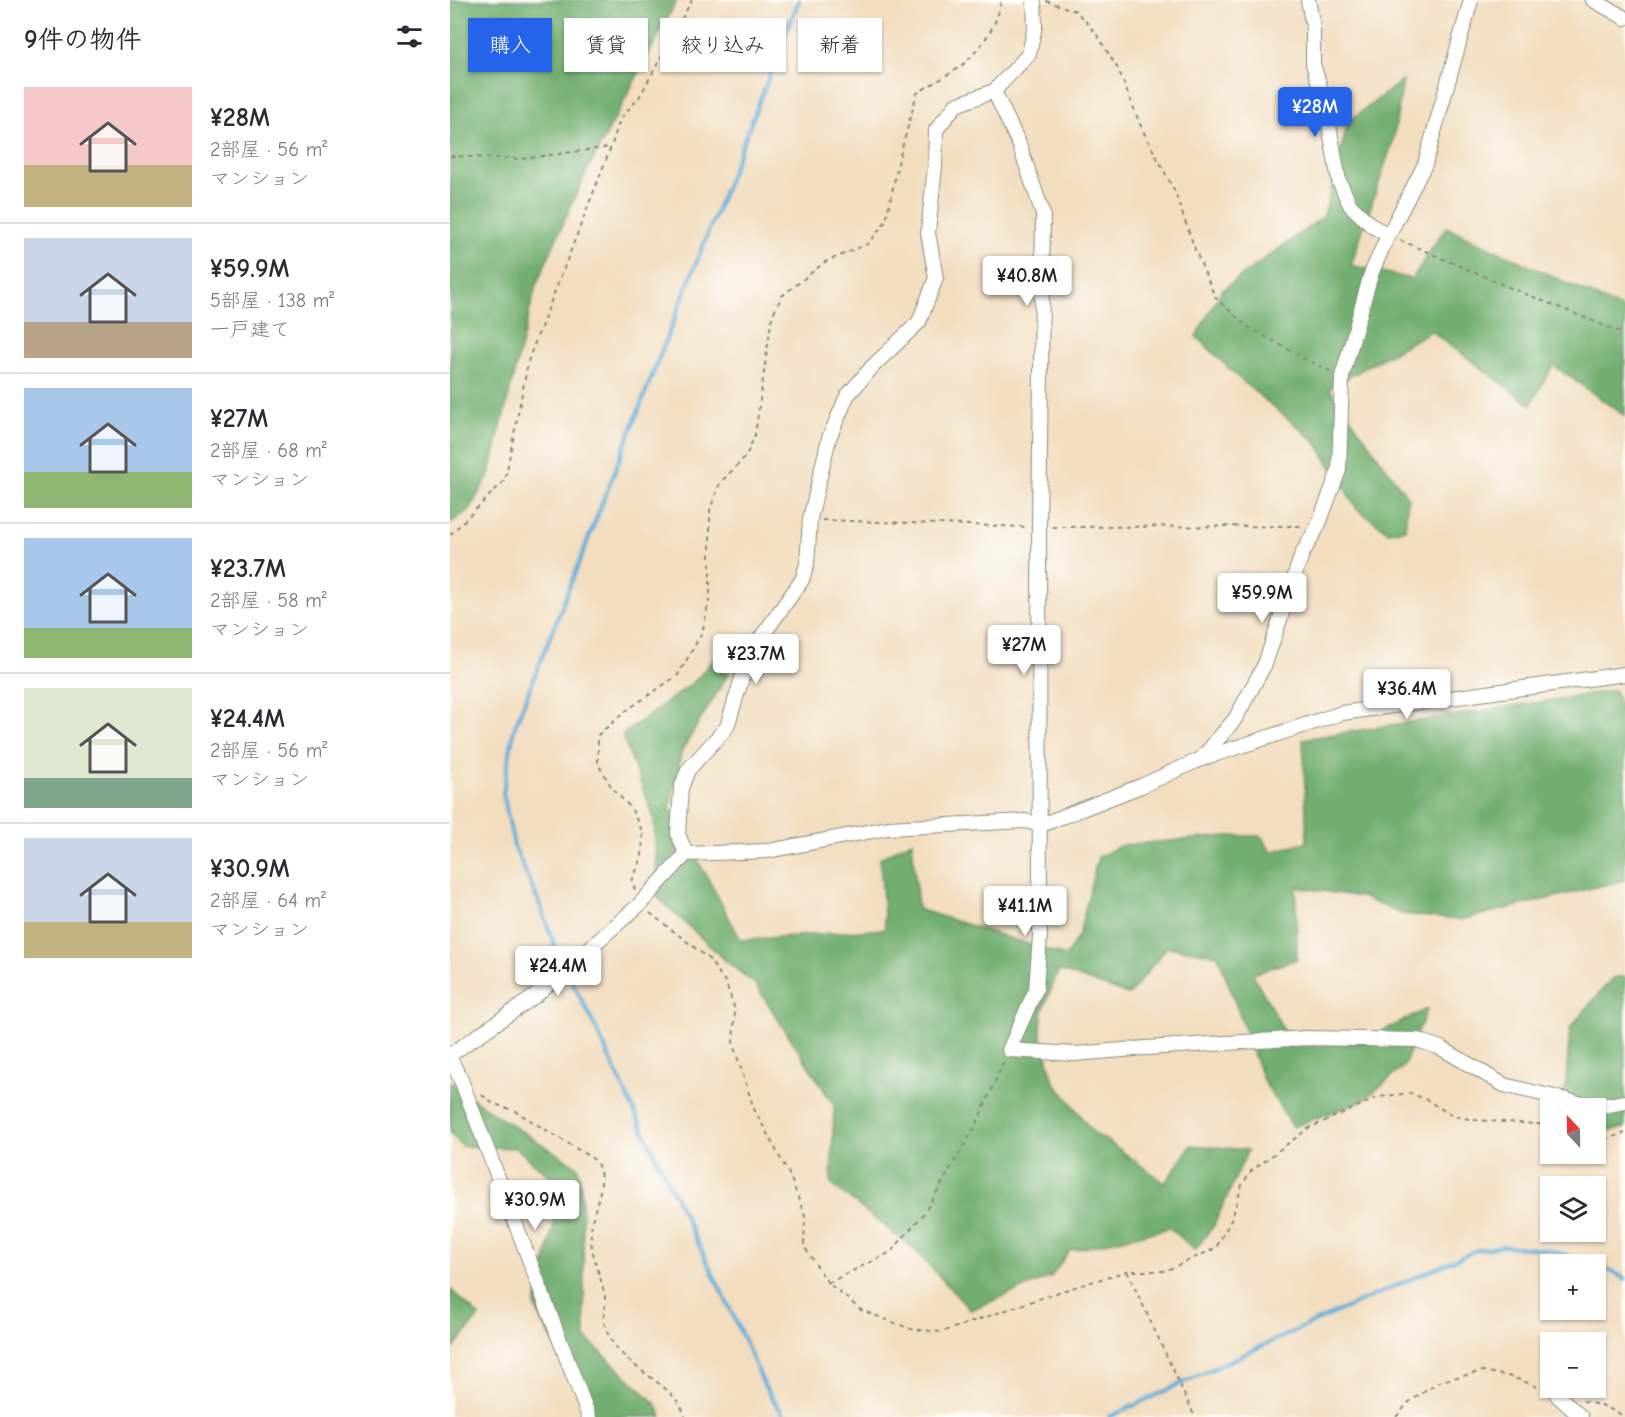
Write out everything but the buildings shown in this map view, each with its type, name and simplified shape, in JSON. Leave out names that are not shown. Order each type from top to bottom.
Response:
[{"type":"street","points":[[686,854],[678,834],[681,788],[688,770],[727,727],[742,678],[755,646],[802,580],[807,564],[810,519],[829,438],[847,396],[873,366],[919,322],[936,278],[928,233],[936,130],[956,105],[994,91],[1029,54],[1035,26],[1034,0]]},
{"type":"street","points":[[1308,0],[1313,27],[1313,64],[1325,103],[1339,181],[1350,205],[1372,226],[1389,235]]},
{"type":"street","points":[[1201,759],[1235,719],[1265,664],[1302,554],[1318,526],[1339,470],[1342,376],[1371,274],[1425,165],[1471,0]]},
{"type":"street","points":[[1593,0],[1625,18]]},
{"type":"street","points":[[994,91],[1019,144],[1043,214],[1039,527],[1041,936],[1036,989],[1009,1050],[1075,1054],[1306,1038],[1417,1040],[1441,1048],[1504,1084],[1596,1107],[1625,1102]]},
{"type":"street","points":[[589,1417],[461,1080],[450,1057],[535,996],[639,905],[686,854],[768,851],[888,828],[1025,821],[1041,825],[1201,759],[1342,713],[1625,674]]},
{"type":"street","points":[[1560,1398],[1581,1417]]},
{"type":"path","points":[[450,535],[505,480],[530,358],[620,119],[640,96],[692,0]]},
{"type":"path","points":[[1001,0],[1000,10],[991,30],[968,60],[917,93],[899,159],[886,221],[868,244],[825,262],[782,296],[772,316],[755,435],[746,456],[720,483],[710,510],[710,596],[702,633],[678,675],[627,710],[598,735],[597,764],[612,788],[631,808],[643,834],[642,857],[632,881],[639,905],[708,958],[726,983],[735,1010],[733,1044],[754,1109],[790,1176],[805,1216],[804,1246],[828,1283],[861,1310],[911,1329],[942,1332],[1127,1271],[1165,1271],[1216,1248],[1232,1218],[1242,1185],[1251,1171],[1309,1128],[1379,1097],[1410,1093],[1453,1116],[1475,1120],[1540,1124]]},
{"type":"path","points":[[1043,0],[1076,11],[1095,32],[1118,69],[1142,129],[1174,190],[1215,297],[1245,325],[1309,361],[1342,376]]},
{"type":"path","points":[[450,156],[520,159],[611,147]]},
{"type":"path","points":[[1389,235],[1501,284],[1625,334]]},
{"type":"path","points":[[810,519],[1039,527],[1318,526]]},
{"type":"path","points":[[828,1283],[891,1252],[925,1212],[976,1125],[1009,1050]]},
{"type":"path","points":[[461,1080],[492,1103],[515,1111],[595,1160],[601,1170],[603,1181],[596,1204],[591,1236],[605,1300],[604,1320],[609,1336],[618,1350],[635,1367],[673,1395],[683,1408],[685,1417]]},
{"type":"path","points":[[1606,1139],[1625,1133]]},
{"type":"path","points":[[1127,1271],[1195,1417]]},
{"type":"path","points":[[1396,1417],[1409,1402],[1441,1381],[1483,1371],[1512,1377],[1540,1388]]},
{"type":"path","points":[[1580,1400],[1603,1406],[1625,1416]]},
{"type":"green space","points":[[450,0],[677,0],[668,18],[660,18],[660,32],[648,55],[648,18],[564,18],[564,72],[639,72],[584,177],[536,285],[489,475],[469,510],[450,523]]},
{"type":"green space","points":[[1403,80],[1393,141],[1351,265],[1412,279],[1446,227],[1625,310],[1625,416],[1553,365],[1531,405],[1431,331],[1329,388],[1408,498],[1405,529],[1389,532],[1357,509],[1316,442],[1241,380],[1196,336],[1222,290],[1324,216],[1348,122]]},
{"type":"green space","points":[[715,658],[729,673],[682,750],[670,808],[741,940],[885,929],[880,858],[912,841],[918,909],[1066,956],[1079,935],[1098,857],[1122,845],[1227,836],[1262,836],[1271,852],[1307,842],[1303,739],[1615,690],[1625,725],[1625,880],[1460,920],[1402,914],[1361,897],[1296,887],[1297,959],[1253,974],[1293,1047],[1358,1043],[1427,1009],[1404,1066],[1364,1100],[1293,1127],[1263,1080],[1218,955],[1167,947],[1129,995],[1059,970],[1042,1012],[1041,1035],[1054,1082],[1094,1134],[1109,1142],[1165,1183],[1191,1145],[1248,1150],[1214,1225],[1195,1250],[1170,1228],[1069,1251],[1051,1277],[970,1310],[917,1252],[831,1184],[834,1105],[755,984],[727,962],[658,898],[654,818],[622,735],[695,681]]},
{"type":"green space","points":[[1625,976],[1625,1128],[1606,1131],[1606,1098],[1565,1098],[1570,1028],[1612,978]]},
{"type":"green space","points":[[450,1081],[494,1114],[578,1167],[582,1196],[585,1337],[656,1404],[662,1417],[593,1417],[535,1307],[562,1187],[516,1148],[462,1146],[450,1133]]},
{"type":"green space","points":[[450,1289],[479,1316],[450,1353]]},
{"type":"waterway","points":[[785,1417],[766,1389],[589,1014],[558,955],[540,905],[514,846],[503,793],[514,729],[799,0]]},
{"type":"waterway","points":[[1109,1417],[1477,1250],[1504,1246],[1550,1250],[1562,1254]]},
{"type":"waterway","points":[[1606,1269],[1625,1279]]}]
